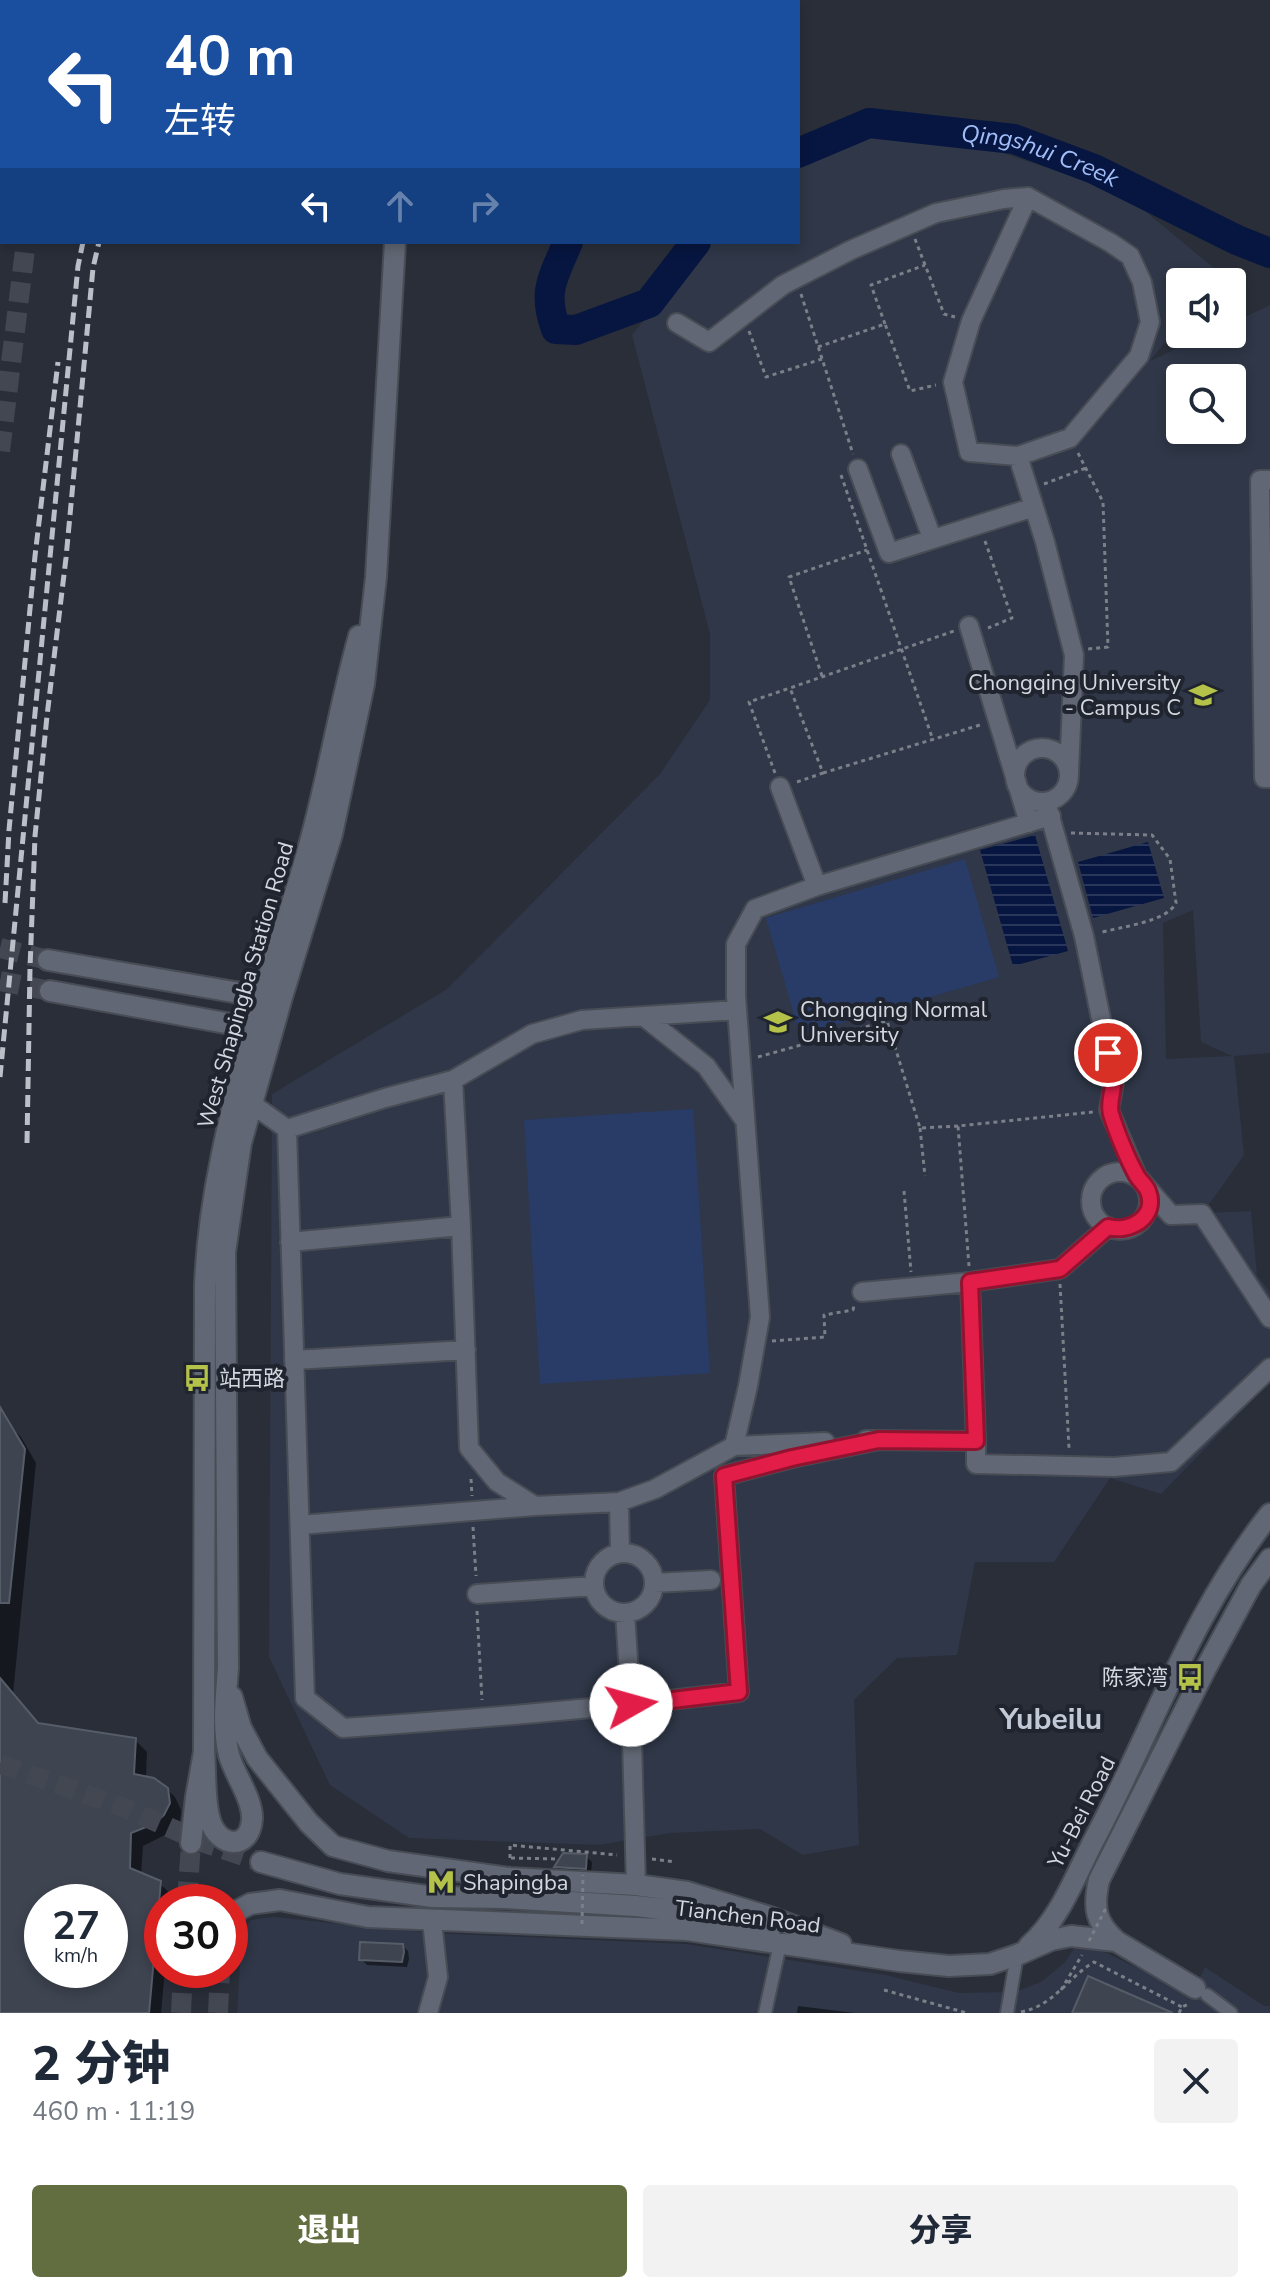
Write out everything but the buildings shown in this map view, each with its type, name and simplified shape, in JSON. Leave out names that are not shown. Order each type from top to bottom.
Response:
[{"type":"main road","name":"West Shapingba Station Road","points":[[228,1668],[225,1252],[241,1143],[332,834],[364,684],[376,577],[395,244]]},
{"type":"main road","name":"West Shapingba Station Road","points":[[191,1843],[204,1752],[207,1249],[211,1211],[253,1028],[313,832],[347,678],[376,577]]},
{"type":"main road","points":[[48,960],[263,997]]},
{"type":"main road","points":[[50,991],[253,1028]]},
{"type":"main road","name":"Yu-Bei Road","points":[[1017,1955],[1032,1944],[1053,1919],[1228,1570],[1270,1514]]},
{"type":"main road","points":[[1201,1992],[1116,1941],[1106,1932],[1094,1903],[1099,1880],[1243,1599],[1270,1559]]},
{"type":"main road","points":[[204,1752],[209,1819],[218,1836],[225,1841],[236,1842],[245,1838],[250,1830],[252,1813],[226,1743],[224,1727],[228,1668]]},
{"type":"main road","points":[[228,1668],[235,1710],[253,1750],[309,1823],[333,1846],[388,1861],[510,1878],[636,1885],[687,1892],[899,1961]]},
{"type":"main road","points":[[261,1862],[340,1884],[433,1897],[506,1898],[688,1912],[899,1961]]},
{"type":"main road","name":"Tianchen Road","points":[[248,1905],[280,1900],[368,1917],[687,1930],[949,1966],[990,1964],[1051,1940],[1071,1936],[1116,1941]]},
{"type":"street","points":[[677,323],[709,342],[783,285],[851,250],[936,213],[1028,197],[1130,256],[1142,282],[1150,322],[1139,356],[1070,438],[1018,456],[969,452],[953,382],[971,321],[1028,197]]},
{"type":"street","points":[[901,454],[932,538]]},
{"type":"street","points":[[1018,456],[1073,651],[1069,773],[1066,789],[1051,817]]},
{"type":"street","points":[[858,469],[889,553],[979,524],[1032,498]]},
{"type":"street","points":[[1270,480],[1260,480],[1264,778],[1270,778]]},
{"type":"street","points":[[969,626],[1029,823]]},
{"type":"street","points":[[1069,773],[1057,752],[1041,748],[1025,754],[1016,777],[1028,798],[1051,817],[1084,936],[1114,1082],[1109,1110],[1137,1176],[1148,1191],[1149,1200],[1148,1210],[1136,1225],[1117,1230],[1100,1221],[1091,1204],[1095,1185],[1110,1173],[1120,1171],[1137,1176],[1171,1215],[1202,1214],[1270,1318]]},
{"type":"street","points":[[780,787],[817,886]]},
{"type":"street","points":[[734,1446],[760,1317],[736,1010],[736,944],[755,909],[817,886],[1051,817]]},
{"type":"street","points":[[287,1129],[453,1080],[532,1034],[582,1020],[736,1010]]},
{"type":"street","points":[[643,1016],[706,1066],[745,1120]]},
{"type":"street","points":[[453,1080],[469,1448],[497,1482],[535,1506]]},
{"type":"street","points":[[252,1104],[287,1129]]},
{"type":"street","points":[[287,1129],[305,1698],[343,1728],[631,1705],[739,1692],[724,1476],[879,1440]]},
{"type":"street","points":[[290,1242],[461,1226]]},
{"type":"street","points":[[862,1292],[970,1282],[1060,1269],[1108,1227]]},
{"type":"street","points":[[970,1282],[976,1464],[1114,1467],[1171,1462],[1270,1368]]},
{"type":"street","points":[[294,1360],[466,1350]]},
{"type":"street","points":[[300,1525],[619,1502],[655,1489],[734,1446],[879,1440],[976,1441]]},
{"type":"street","points":[[619,1502],[620,1553]]},
{"type":"street","points":[[620,1553],[637,1555],[650,1566],[654,1583],[646,1604],[637,1611],[625,1613],[611,1610],[600,1600],[594,1586],[597,1571],[606,1559],[620,1553]]},
{"type":"street","points":[[654,1583],[711,1580]]},
{"type":"street","points":[[477,1594],[594,1586]]},
{"type":"street","points":[[625,1613],[636,1885]]},
{"type":"street","points":[[428,2013],[438,1977],[432,1921]]},
{"type":"street","points":[[765,2013],[780,1944]]},
{"type":"street","points":[[1007,2013],[1017,1955]]},
{"type":"street","points":[[1201,1992],[1231,2013]]},
{"type":"path","points":[[915,238],[944,314],[971,321]]},
{"type":"path","points":[[925,265],[871,285],[910,391],[953,382]]},
{"type":"path","points":[[796,278],[858,469]]},
{"type":"path","points":[[743,316],[766,377],[822,359]]},
{"type":"path","points":[[818,347],[885,324]]},
{"type":"path","points":[[1070,438],[1103,502],[1108,647],[1073,651]]},
{"type":"path","points":[[1032,498],[1086,468]]},
{"type":"path","points":[[979,524],[1012,618],[988,627],[992,641]]},
{"type":"path","points":[[822,676],[789,577],[867,550],[933,740]]},
{"type":"path","points":[[969,626],[749,702],[780,787],[999,719]]},
{"type":"path","points":[[790,688],[823,773]]},
{"type":"path","points":[[1051,817],[1152,835],[1170,859],[1176,903],[1173,909],[1164,916],[1084,936]]},
{"type":"path","points":[[740,1062],[887,1021],[920,1128],[925,1176]]},
{"type":"path","points":[[920,1128],[1109,1110]]},
{"type":"path","points":[[958,1126],[970,1282]]},
{"type":"path","points":[[904,1191],[912,1288]]},
{"type":"path","points":[[1060,1269],[1070,1466]]},
{"type":"path","points":[[756,1343],[825,1337],[824,1315],[853,1310],[862,1292]]},
{"type":"path","points":[[510,1858],[510,1845],[675,1862]]},
{"type":"path","points":[[582,1924],[583,1875]]},
{"type":"path","points":[[1089,1941],[1107,1906]]},
{"type":"path","points":[[1013,2013],[1032,2010],[1058,1994],[1083,1968],[1094,1962],[1182,2007]]},
{"type":"path","points":[[1058,1994],[1073,1970]]},
{"type":"path","points":[[884,1990],[967,2013]]},
{"type":"shaded area","name":"Chongqing Normal University","points":[[872,134],[984,147],[1122,192],[1214,268],[1166,268],[1166,341],[1150,361],[1178,348],[1246,348],[1246,316],[1270,305],[1270,1053],[1234,1056],[1244,1155],[1203,1213],[1251,1211],[1257,1275],[1270,1292],[1270,1382],[1161,1494],[1110,1478],[1054,1562],[975,1562],[957,1655],[897,1658],[854,1700],[859,1845],[803,1855],[760,1829],[670,1833],[599,1845],[409,1838],[330,1785],[269,1657],[272,1094],[447,989],[660,774],[710,700],[710,634],[632,335],[704,244],[800,244],[800,164]],"holes":[[[1193,910],[1201,1042],[1232,1056],[1166,1059],[1163,923]]]},
{"type":"shaded area","points":[[1035,835],[1068,951],[1013,966],[980,850]]},
{"type":"shaded area","points":[[1148,842],[1164,898],[1093,918],[1078,862]]},
{"type":"shaded area","points":[[965,859],[999,977],[800,1035],[766,918]]},
{"type":"shaded area","points":[[693,1109],[710,1373],[540,1384],[524,1120]]},
{"type":"shaded area","points":[[273,1917],[431,1933],[686,1944],[886,1975],[959,1993],[1015,1992],[1041,1982],[1065,1962],[1077,1944],[1107,1953],[1192,1995],[1205,1967],[1264,2006],[1270,2006],[1270,2013],[237,2013],[239,1988],[248,1988],[248,1924],[251,1920]]},
{"type":"waterway","name":"Qingshui Creek","points":[[800,152],[869,123],[1014,139],[1094,169],[1237,240],[1270,253]]},
{"type":"waterway","name":"Qingshui Creek","points":[[567,244],[551,285],[550,304],[556,329],[576,330],[649,303],[694,244]]},
{"type":"tunnel","points":[[0,451],[26,244]]},
{"type":"tunnel","points":[[0,948],[48,960]]},
{"type":"tunnel","points":[[0,981],[50,991]]},
{"type":"tunnel","points":[[0,1764],[125,1808],[202,1842],[261,1862]]},
{"type":"tunnel","points":[[188,1884],[191,1843]]},
{"type":"tunnel","points":[[181,2013],[182,1988]]},
{"type":"tunnel","points":[[218,2013],[219,1988]]},
{"type":"railway","points":[[0,1077],[83,244]]},
{"type":"railway","points":[[27,1143],[35,836],[66,558],[93,268],[99,244]]},
{"type":"railway","points":[[5,903],[35,556],[58,362]]},
{"type":"place","name":"Chongqing University - Campus C","points":[[1203,695]]},
{"type":"place","name":"Chongqing Normal University","points":[[778,1022]]},
{"type":"place","name":"站西路","points":[[197,1378]]},
{"type":"place","name":"陈家湾","points":[[1190,1677]]},
{"type":"place","name":"Shapingba","points":[[441,1882]]},
{"type":"district","name":"Yubeilu","points":[[1051,1719]]},
{"type":"route","points":[[631,1705],[739,1692],[724,1476],[879,1440],[976,1441],[970,1282],[1060,1269],[1108,1227],[1127,1229],[1143,1218],[1148,1210],[1148,1191],[1137,1176],[1109,1110],[1114,1082],[1108,1053]]}]
